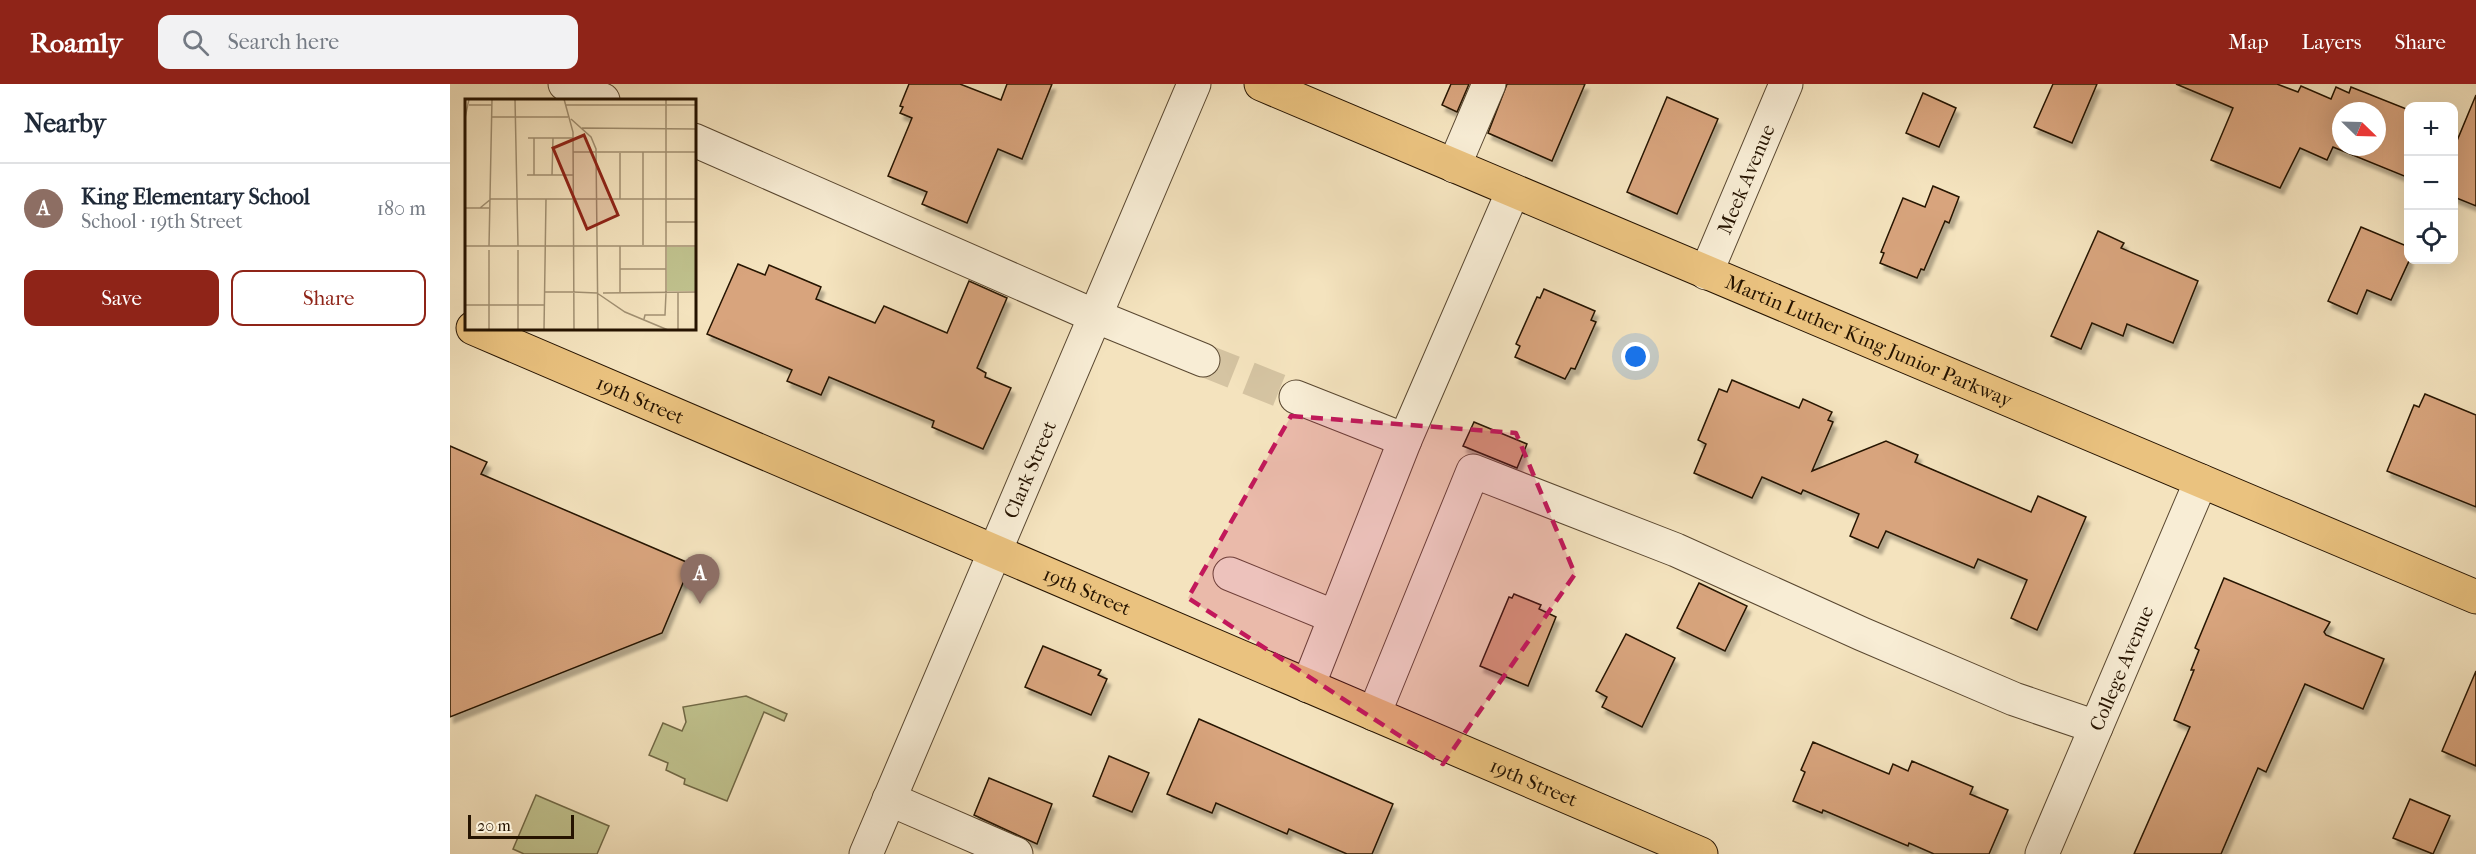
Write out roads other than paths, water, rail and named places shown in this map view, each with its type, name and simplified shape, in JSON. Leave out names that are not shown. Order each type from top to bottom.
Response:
[{"type":"main road","name":"Martin Luther King Junior Parkway","points":[[1261,84],[2476,597]]},
{"type":"main road","points":[[450,318],[465,326]]},
{"type":"main road","name":"19th Street","points":[[478,330],[1701,854]]},
{"type":"street","points":[[565,84],[601,99]]},
{"type":"street","name":"Clark Street","points":[[866,854],[1194,84]]},
{"type":"street","points":[[1454,166],[1489,84]]},
{"type":"street","name":"Meek Avenue","points":[[1706,273],[1786,84]]},
{"type":"street","points":[[696,141],[1095,316],[1203,360]]},
{"type":"street","points":[[1308,686],[1405,440],[1513,191]]},
{"type":"street","points":[[1296,397],[1405,440]]},
{"type":"street","points":[[1374,714],[1473,471],[1676,550],[1862,634],[2014,699],[2096,727]]},
{"type":"street","name":"College Avenue","points":[[2042,854],[2200,481]]},
{"type":"street","points":[[1230,574],[1335,617]]},
{"type":"street","points":[[889,799],[1016,854]]},
{"type":"tunnel","points":[[1203,360],[1296,397]]},
{"type":"place","name":"King Elementary School","points":[[700,604]]}]
